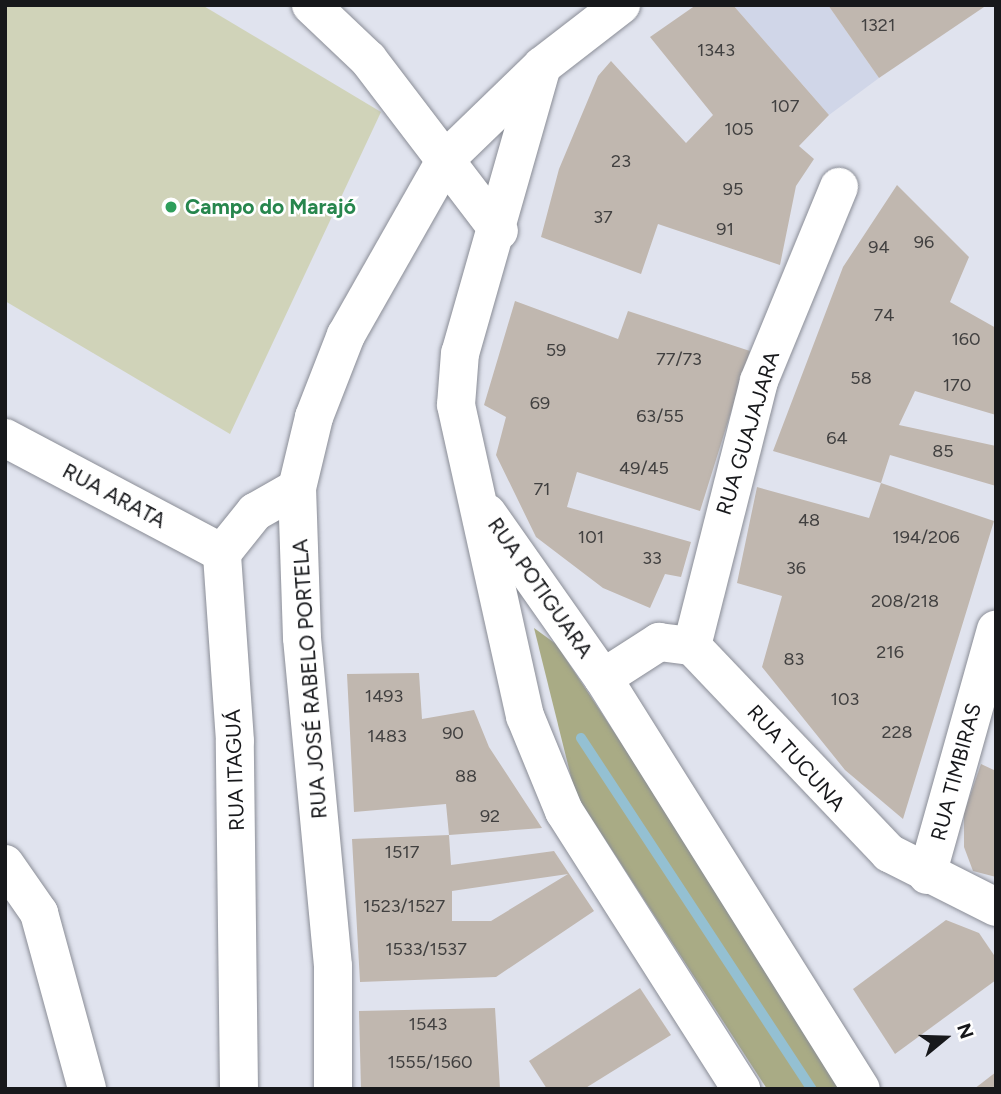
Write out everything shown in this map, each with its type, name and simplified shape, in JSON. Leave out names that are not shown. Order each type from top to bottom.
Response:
[{"type":"street","points":[[311,5],[368,60],[499,231]]},
{"type":"street","name":"RUA JOSÉ RABELO PORTELA","points":[[333,1089],[333,966],[302,638],[298,488],[314,417],[346,335],[446,159],[542,66],[621,5]]},
{"type":"street","points":[[477,499],[456,405],[460,354],[499,231],[542,66]]},
{"type":"street","name":"RUA GUAJAJARA","points":[[692,646],[759,381],[839,187]]},
{"type":"street","name":"RUA ARATA","points":[[5,438],[222,553]]},
{"type":"street","points":[[222,553],[255,512],[298,488]]},
{"type":"street","name":"RUA POTIGUARA","points":[[477,499],[603,678],[861,1089]]},
{"type":"street","name":"RUA POTIGUARA","points":[[477,499],[525,716],[564,811],[741,1089]]},
{"type":"street","name":"RUA ITAGUÁ","points":[[222,553],[235,741],[239,1089]]},
{"type":"street","name":"RUA TIMBIRAS","points":[[927,875],[996,629]]},
{"type":"street","points":[[603,678],[659,642],[692,646]]},
{"type":"street","name":"RUA TUCUNA","points":[[692,646],[832,801],[888,853],[927,875],[996,907]]},
{"type":"street","points":[[9,876],[39,913],[56,961],[86,1089]]},
{"type":"shaded area","points":[[733,5],[828,5],[879,78],[829,115]]},
{"type":"green space","name":"Campo do Marajó","points":[[5,5],[202,5],[381,112],[230,434],[5,301]]},
{"type":"green space","points":[[534,628],[556,644],[850,1089],[767,1089],[575,793]]},
{"type":"building","points":[[696,5],[733,5],[829,115],[799,146],[814,159],[796,186],[780,265],[658,224],[641,274],[541,237],[559,169],[598,76],[611,61],[686,143],[713,115],[650,37]]},
{"type":"building","points":[[828,5],[987,5],[879,78]]},
{"type":"building","points":[[897,185],[969,257],[950,302],[996,328],[996,415],[915,391],[899,425],[996,446],[996,486],[890,455],[881,483],[773,451],[843,267]]},
{"type":"building","points":[[515,301],[618,339],[628,311],[750,351],[700,511],[577,472],[567,507],[691,542],[681,577],[665,574],[650,608],[603,588],[536,537],[496,455],[506,417],[484,405]]},
{"type":"building","points":[[881,483],[994,521],[903,819],[845,770],[762,667],[782,596],[737,583],[757,487],[869,518]]},
{"type":"building","points":[[419,673],[422,719],[474,710],[489,747],[542,828],[449,835],[446,804],[354,812],[347,674]]},
{"type":"building","points":[[981,764],[996,771],[996,877],[973,871],[964,847],[964,813]]},
{"type":"building","points":[[449,835],[451,865],[554,851],[594,911],[496,977],[360,982],[352,839]],"holes":[[[568,874],[491,921],[452,921],[452,891]]]},
{"type":"building","points":[[946,920],[979,933],[996,958],[996,980],[895,1054],[853,989]]},
{"type":"building","points":[[640,988],[671,1035],[584,1089],[547,1089],[529,1061]]},
{"type":"building","points":[[495,1008],[500,1089],[361,1089],[359,1011]]},
{"type":"building","points":[[996,1072],[996,1089],[974,1089]]},
{"type":"waterway","points":[[581,738],[812,1089]]},
{"type":"place","name":"Campo do Marajó","points":[[171,207]]}]
